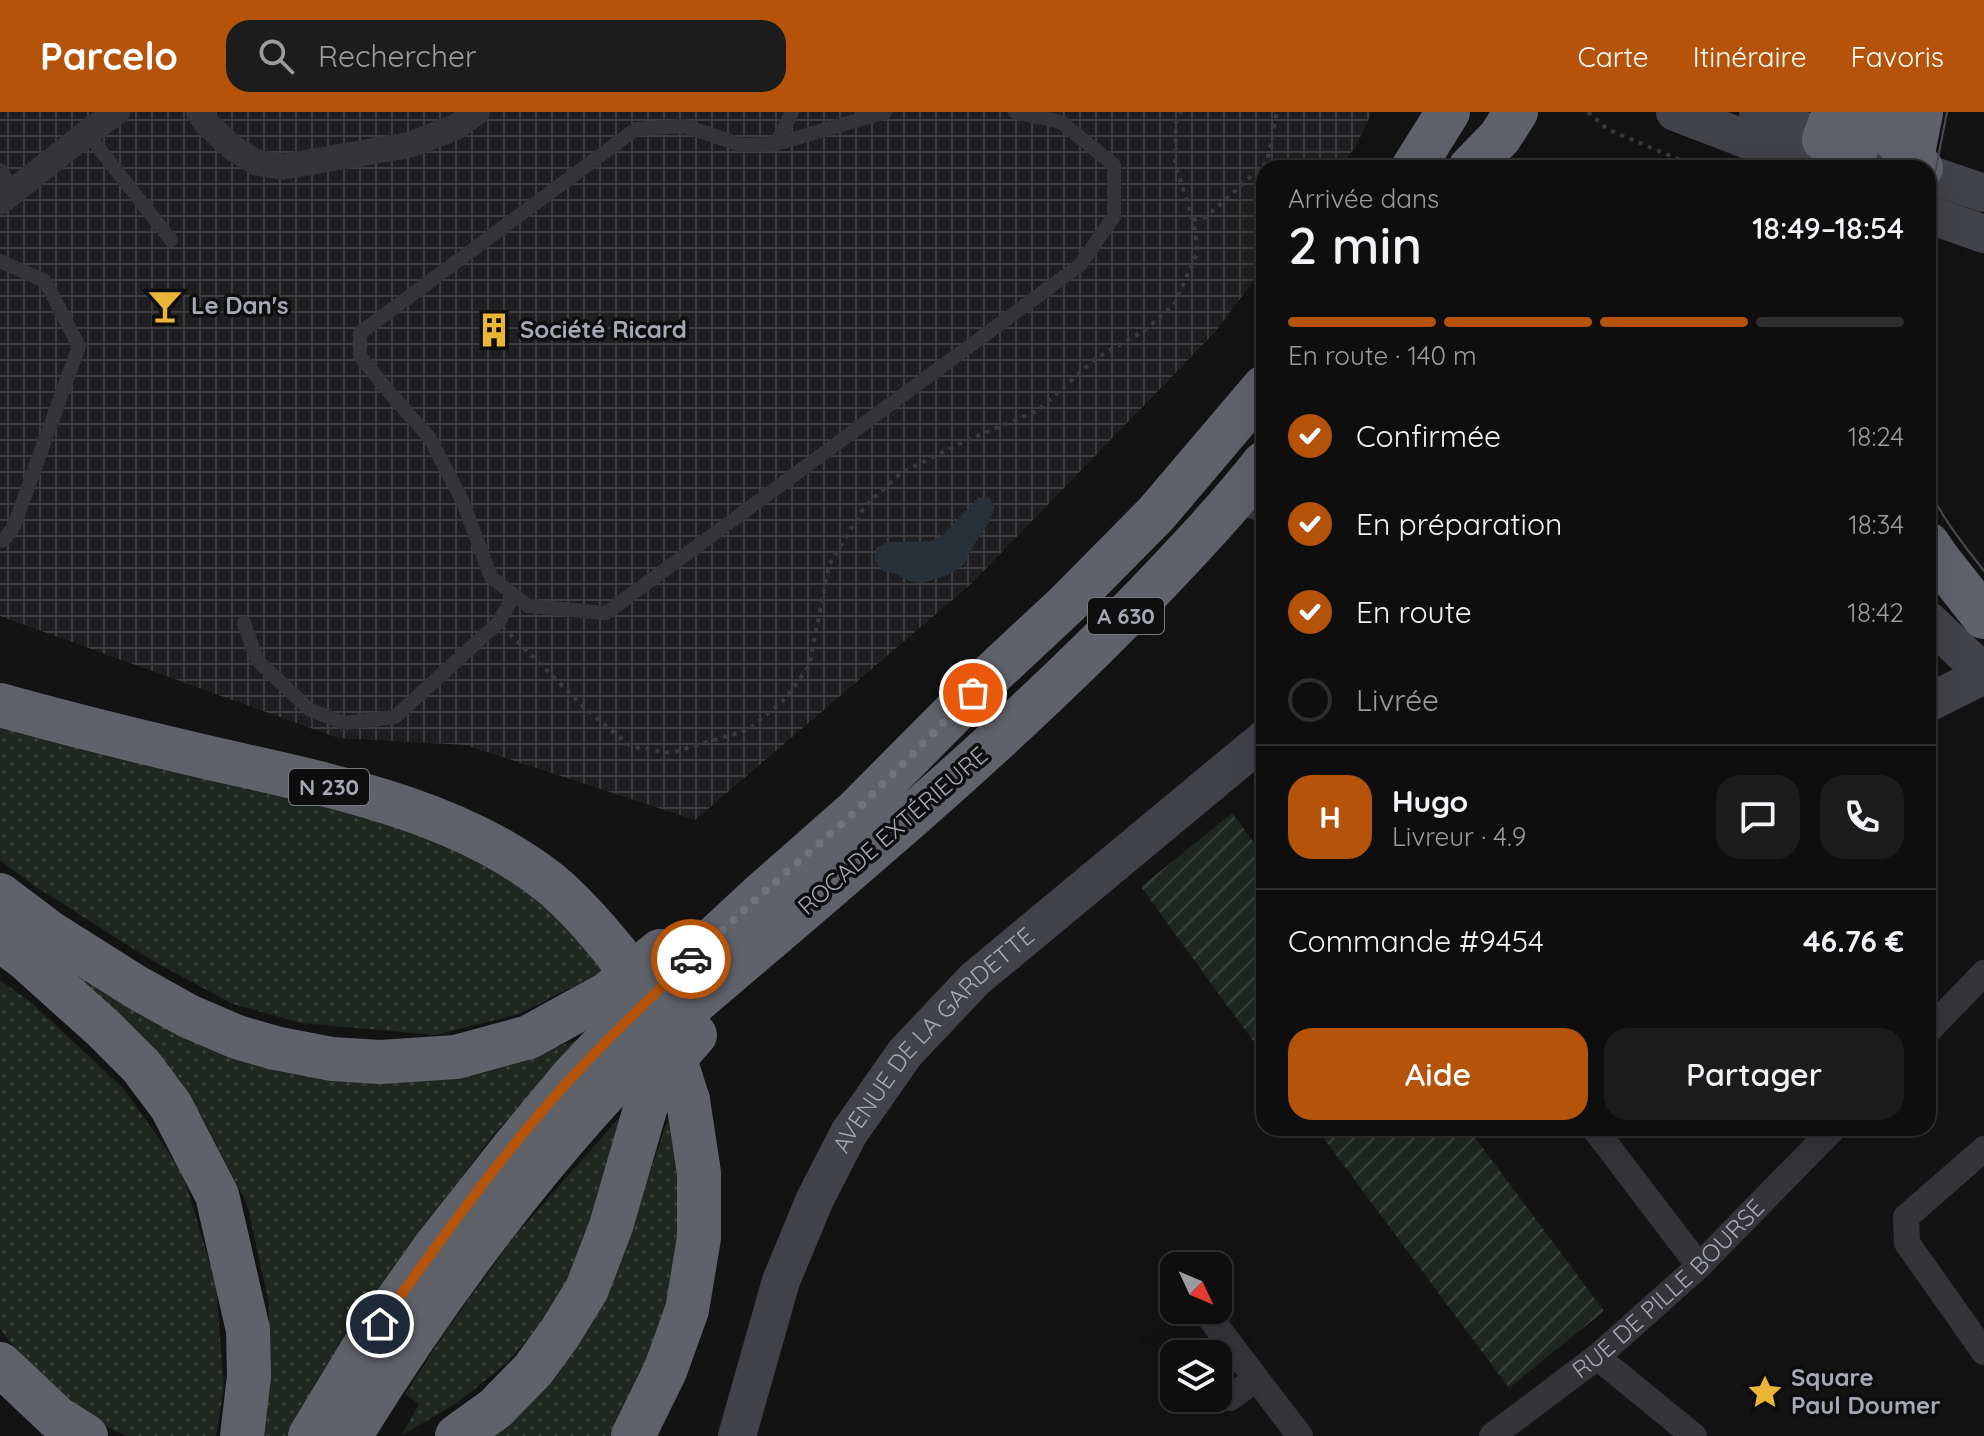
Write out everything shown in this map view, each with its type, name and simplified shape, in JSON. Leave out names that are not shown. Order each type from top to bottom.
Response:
[{"type":"highway","points":[[1424,144],[1448,112]]},
{"type":"highway","points":[[1879,112],[1912,160]]},
{"type":"highway","points":[[1921,112],[1923,160]]},
{"type":"highway","points":[[1474,160],[1504,114]]},
{"type":"highway","name":"A 630","points":[[310,1436],[362,1350],[435,1247],[572,1077],[637,1009],[856,811],[993,673],[1067,604],[1156,514],[1256,396]]},
{"type":"highway","name":"ROCADE EXTÉRIEURE","points":[[789,922],[1037,703],[1193,545],[1248,510],[1256,486]]},
{"type":"highway","points":[[1936,556],[1984,617]]},
{"type":"highway","points":[[0,895],[49,932],[136,987],[188,1016],[237,1037],[332,1059],[380,1062],[456,1057],[529,1037],[607,994],[683,933],[842,790],[993,673]]},
{"type":"highway","name":"N 230","points":[[0,705],[399,806],[456,827],[511,857],[550,883],[584,915],[641,988],[669,1043],[688,1100],[699,1173],[699,1238],[687,1310],[665,1371],[633,1436]]},
{"type":"highway","points":[[457,1436],[496,1408],[533,1370],[560,1333],[587,1289],[611,1226],[646,1106],[658,1083],[789,922]]},
{"type":"highway","name":"A 630","points":[[350,1436],[460,1269],[540,1167],[642,1052],[789,922]]},
{"type":"highway","points":[[0,939],[103,1028],[141,1066],[171,1106],[217,1195],[248,1330],[249,1376],[242,1436]]},
{"type":"highway","points":[[0,1364],[56,1417],[86,1436]]},
{"type":"main road","points":[[1675,112],[1758,141],[1835,147],[1878,160]]},
{"type":"main road","points":[[1936,178],[1984,193]]},
{"type":"main road","points":[[1936,217],[1984,234]]},
{"type":"main road","points":[[1936,606],[1984,650]]},
{"type":"main road","points":[[1936,627],[1984,674],[1936,699]]},
{"type":"main road","points":[[1936,627],[1936,670]]},
{"type":"main road","name":"AVENUE DE LA GARDETTE","points":[[737,1436],[781,1281],[815,1199],[849,1133],[905,1053],[975,979],[1256,746]]},
{"type":"street","points":[[5,187],[117,112]]},
{"type":"street","points":[[199,112],[206,123],[233,148],[255,162],[282,167],[409,145],[456,127],[477,112]]},
{"type":"street","points":[[1936,1023],[1984,973]]},
{"type":"street","points":[[1600,1136],[1699,1266]]},
{"type":"street","name":"RUE DE PILLE BOURSE","points":[[1492,1436],[1597,1357],[1699,1266],[1826,1136]]},
{"type":"street","points":[[1984,1149],[1906,1217],[1907,1243],[1984,1352]]},
{"type":"street","points":[[1215,1324],[1300,1436]]},
{"type":"street","points":[[1597,1357],[1694,1436]]},
{"type":"street","points":[[1232,1397],[1256,1379]]},
{"type":"lane","points":[[776,144],[792,112]]},
{"type":"lane","points":[[885,112],[776,144],[741,145],[685,126],[636,129],[360,333],[360,356],[429,437],[462,500],[491,577],[528,606],[606,613],[1080,265],[1114,216],[1114,165],[1061,122],[1015,112]]},
{"type":"lane","points":[[87,133],[171,240]]},
{"type":"lane","points":[[0,261],[45,281],[79,346],[14,526],[3,541],[0,540]]},
{"type":"lane","points":[[244,623],[257,660],[310,710],[344,723],[395,717],[499,622],[514,595]]},
{"type":"path","points":[[499,622],[586,709],[630,746],[670,753],[748,730],[786,698],[809,666],[829,565],[865,506],[901,473],[1037,411],[1095,359],[1145,330],[1174,305],[1198,251],[1193,220],[1175,164],[1176,123],[1181,112]]},
{"type":"path","points":[[1267,160],[1277,112]]},
{"type":"path","points":[[1588,112],[1607,129],[1680,160]]},
{"type":"path","points":[[1193,220],[1206,217],[1256,172]]},
{"type":"shaded area","points":[[0,112],[1372,112],[1356,146],[1345,160],[1256,160],[1256,278],[1216,331],[971,584],[695,820],[466,745],[338,738],[0,616]]},
{"type":"shaded area","points":[[988,497],[995,506],[990,521],[964,564],[950,574],[922,583],[910,581],[883,571],[874,560],[876,548],[888,542],[931,541],[944,534],[978,498]]},
{"type":"shaded area","points":[[0,723],[423,831],[500,870],[557,917],[604,971],[519,1014],[435,1035],[301,1023],[233,1004],[151,960],[33,885],[0,860]]},
{"type":"shaded area","points":[[1232,813],[1256,845],[1256,1045],[1141,887]]},
{"type":"shaded area","points":[[60,961],[222,1049],[321,1079],[467,1077],[577,1040],[491,1138],[385,1280],[291,1436],[264,1436],[269,1304],[247,1204],[204,1120],[145,1041]]},
{"type":"shaded area","points":[[0,980],[32,1003],[124,1089],[183,1173],[216,1285],[224,1387],[216,1436],[129,1436],[114,1431],[38,1376],[0,1329]]},
{"type":"shaded area","points":[[634,1101],[592,1233],[547,1317],[508,1362],[457,1403],[401,1436],[419,1404],[405,1394],[446,1331],[513,1238]]},
{"type":"shaded area","points":[[669,1116],[683,1202],[677,1275],[646,1363],[614,1436],[482,1436],[614,1278]]},
{"type":"shaded area","points":[[1322,1136],[1474,1136],[1604,1311],[1509,1388]]},
{"type":"tram line","points":[[1936,168],[1947,112]]},
{"type":"tram line","points":[[1936,501],[1984,571]]},
{"type":"way so far","points":[[691,959],[856,811],[973,693]]},
{"type":"place","name":"Le Dan's","points":[[165,306]]},
{"type":"place","name":"Société Ricard","points":[[494,330]]},
{"type":"place","name":"Square Paul Doumer","points":[[1765,1392]]},
{"type":"route","points":[[380,1324],[435,1247],[572,1077],[627,1019],[691,959]]}]
